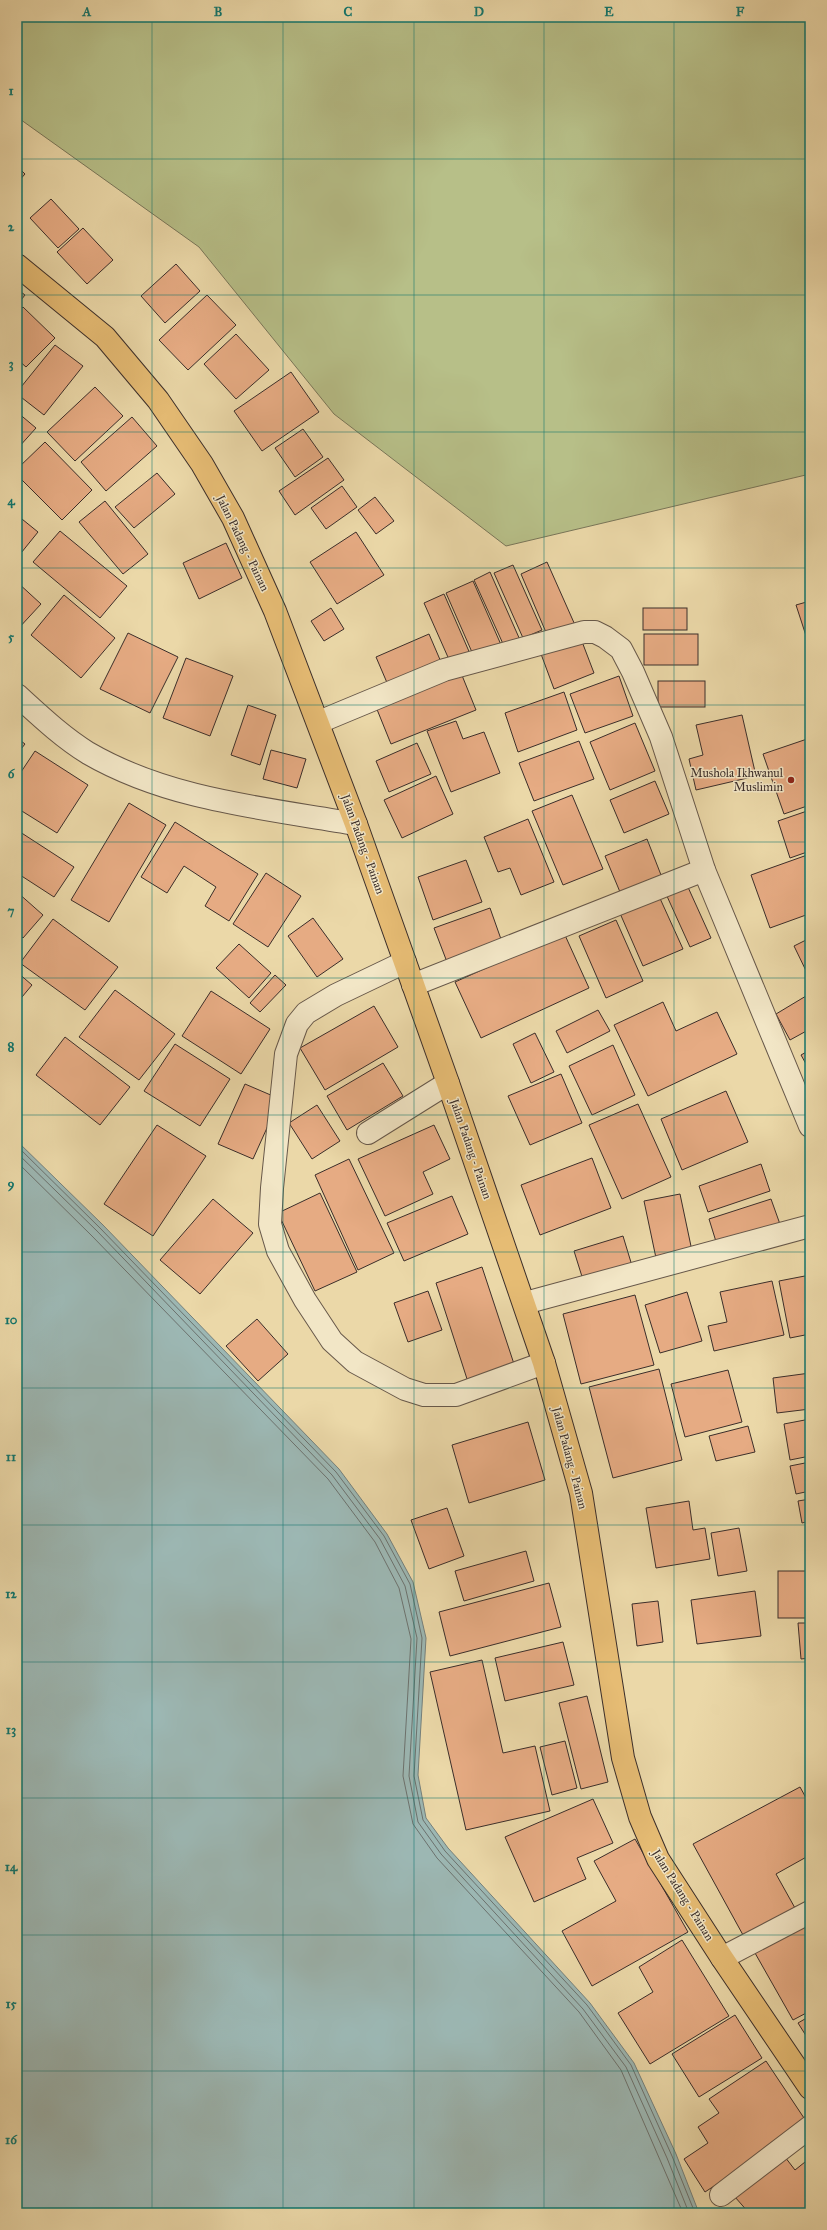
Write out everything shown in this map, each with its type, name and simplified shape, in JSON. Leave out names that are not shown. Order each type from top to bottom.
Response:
[{"type":"highway","name":"Jalan Padang - Painan","points":[[17,265],[105,337],[158,400],[202,464],[236,525],[275,611],[319,722],[356,824],[448,1083],[544,1363],[580,1493],[623,1758],[640,1817],[658,1860],[810,2088]]},
{"type":"street","points":[[319,722],[444,670],[584,632],[595,632],[605,637],[621,649],[633,672],[661,737],[704,870],[810,1126]]},
{"type":"street","points":[[17,695],[55,729],[86,752],[116,768],[156,785],[205,798],[356,824]]},
{"type":"street","points":[[413,985],[704,870]]},
{"type":"street","points":[[405,962],[330,998],[306,1013],[294,1031],[286,1054],[272,1188],[270,1224],[278,1251],[305,1300],[332,1341],[355,1362],[405,1389],[424,1395],[456,1395],[544,1363]]},
{"type":"street","points":[[368,1133],[448,1083]]},
{"type":"street","points":[[525,1304],[810,1226]]},
{"type":"street","points":[[722,1958],[810,1912]]},
{"type":"street","points":[[721,2195],[810,2127]]},
{"type":"green space","points":[[17,17],[810,17],[810,474],[506,546],[334,414],[199,247],[17,117]]},
{"type":"water","points":[[17,1141],[103,1225],[339,1469],[387,1534],[413,1582],[426,1638],[418,1775],[426,1818],[448,1848],[590,2003],[634,2063],[676,2154],[699,2213],[17,2213]]},
{"type":"building","points":[[17,166],[25,174],[17,183]]},
{"type":"building","points":[[51,199],[79,229],[58,248],[30,218]]},
{"type":"building","points":[[83,228],[113,260],[87,284],[57,252]]},
{"type":"building","points":[[176,264],[200,291],[165,323],[141,296]]},
{"type":"building","points":[[17,289],[25,295],[17,305]]},
{"type":"building","points":[[207,295],[236,325],[188,370],[159,340]]},
{"type":"building","points":[[23,307],[55,338],[26,367],[17,359],[17,313]]},
{"type":"building","points":[[236,334],[269,370],[236,399],[204,364]]},
{"type":"building","points":[[55,345],[83,366],[44,415],[17,394],[17,392]]},
{"type":"building","points":[[291,372],[319,412],[262,451],[234,411]]},
{"type":"building","points":[[17,377],[22,382],[17,388]]},
{"type":"building","points":[[95,387],[123,416],[75,461],[47,432]]},
{"type":"building","points":[[17,412],[36,428],[18,448],[17,447]]},
{"type":"building","points":[[132,417],[157,446],[106,491],[81,462]]},
{"type":"building","points":[[303,429],[323,457],[295,477],[275,448]]},
{"type":"building","points":[[45,442],[92,490],[62,520],[17,475],[17,469]]},
{"type":"building","points":[[328,458],[344,480],[295,515],[279,491]]},
{"type":"building","points":[[157,473],[175,494],[134,528],[115,507]]},
{"type":"building","points":[[17,481],[21,485],[17,489]]},
{"type":"building","points":[[342,486],[357,507],[326,529],[311,508]]},
{"type":"building","points":[[375,497],[394,521],[376,534],[358,510]]},
{"type":"building","points":[[105,501],[148,554],[123,574],[79,522]]},
{"type":"building","points":[[17,515],[38,532],[17,558]]},
{"type":"building","points":[[60,531],[127,586],[100,618],[33,562]]},
{"type":"building","points":[[356,532],[384,575],[337,604],[310,562]]},
{"type":"building","points":[[226,543],[242,578],[199,599],[183,563]]},
{"type":"building","points":[[547,562],[575,625],[548,637],[521,574]]},
{"type":"building","points":[[513,565],[542,630],[523,638],[494,573]]},
{"type":"building","points":[[490,572],[520,640],[504,646],[474,580]]},
{"type":"building","points":[[473,581],[502,647],[475,659],[446,593]]},
{"type":"building","points":[[17,582],[41,604],[17,630]]},
{"type":"building","points":[[444,594],[471,656],[451,664],[424,603]]},
{"type":"building","points":[[64,595],[115,638],[81,678],[31,635]]},
{"type":"building","points":[[810,601],[810,648],[796,605]]},
{"type":"building","points":[[331,608],[344,629],[324,641],[311,621]]},
{"type":"building","points":[[643,608],[687,608],[687,630],[643,630]]},
{"type":"building","points":[[128,633],[178,657],[150,713],[100,689]]},
{"type":"building","points":[[429,634],[441,662],[388,685],[376,657]]},
{"type":"building","points":[[644,634],[698,634],[698,665],[644,665]]},
{"type":"building","points":[[581,639],[594,673],[554,689],[541,654]]},
{"type":"building","points":[[186,658],[233,676],[210,736],[163,718]]},
{"type":"building","points":[[459,668],[476,710],[391,744],[374,702]]},
{"type":"building","points":[[619,676],[633,716],[585,733],[570,694]]},
{"type":"building","points":[[658,681],[705,681],[705,707],[658,707]]},
{"type":"building","points":[[564,692],[577,730],[518,752],[505,713]]},
{"type":"building","points":[[248,705],[276,715],[260,765],[231,755]]},
{"type":"building","points":[[742,715],[756,776],[696,790],[689,759],[703,755],[696,725]]},
{"type":"building","points":[[456,721],[463,739],[484,732],[500,773],[451,792],[427,731]]},
{"type":"building","points":[[635,723],[655,771],[610,790],[590,742]]},
{"type":"building","points":[[17,738],[25,744],[17,754]]},
{"type":"building","name":"Mushola Ikhwanul Muslimin","points":[[810,738],[810,805],[784,814],[763,754]]},
{"type":"building","points":[[579,741],[594,779],[534,801],[519,763]]},
{"type":"building","points":[[417,743],[431,774],[389,792],[376,761]]},
{"type":"building","points":[[271,750],[306,759],[297,788],[263,779]]},
{"type":"building","points":[[35,751],[88,785],[57,833],[17,808],[17,778]]},
{"type":"building","points":[[436,776],[453,814],[402,838],[384,800]]},
{"type":"building","points":[[655,781],[669,814],[624,833],[610,800]]},
{"type":"building","points":[[572,795],[603,869],[563,885],[532,811]]},
{"type":"building","points":[[129,803],[166,825],[109,922],[71,900]]},
{"type":"building","points":[[810,810],[810,851],[790,858],[778,821]]},
{"type":"building","points":[[528,819],[554,882],[521,895],[510,868],[498,872],[484,837]]},
{"type":"building","points":[[175,822],[258,874],[229,921],[205,906],[216,887],[184,866],[167,893],[141,877]]},
{"type":"building","points":[[17,830],[74,867],[54,897],[17,873]]},
{"type":"building","points":[[647,839],[661,875],[620,892],[605,856]]},
{"type":"building","points":[[810,854],[810,925],[806,915],[770,928],[751,875]]},
{"type":"building","points":[[466,860],[482,902],[433,920],[418,877]]},
{"type":"building","points":[[266,873],[301,896],[268,947],[233,924]]},
{"type":"building","points":[[687,885],[711,938],[690,947],[666,894]]},
{"type":"building","points":[[17,892],[43,915],[23,938],[17,933]]},
{"type":"building","points":[[658,894],[683,949],[643,966],[619,911]]},
{"type":"building","points":[[490,908],[502,942],[447,962],[434,928]]},
{"type":"building","points":[[313,918],[343,959],[317,977],[288,936]]},
{"type":"building","points":[[53,919],[118,967],[85,1010],[20,963]]},
{"type":"building","points":[[616,920],[643,981],[606,998],[579,936]]},
{"type":"building","points":[[564,933],[589,988],[481,1038],[455,982]]},
{"type":"building","points":[[810,938],[810,979],[794,946]]},
{"type":"building","points":[[239,944],[271,973],[249,998],[216,968]]},
{"type":"building","points":[[17,972],[32,985],[17,1003]]},
{"type":"building","points":[[275,975],[286,985],[260,1012],[250,1003]]},
{"type":"building","points":[[115,990],[175,1034],[139,1080],[79,1037]]},
{"type":"building","points":[[211,991],[270,1029],[241,1074],[182,1036]]},
{"type":"building","points":[[806,996],[810,1004],[810,1029],[790,1040],[776,1014]]},
{"type":"building","points":[[663,1002],[676,1031],[717,1012],[737,1054],[648,1096],[614,1025]]},
{"type":"building","points":[[374,1006],[398,1047],[325,1090],[300,1048]]},
{"type":"building","points":[[598,1010],[610,1031],[567,1053],[556,1031]]},
{"type":"building","points":[[535,1033],[554,1072],[531,1083],[513,1044]]},
{"type":"building","points":[[65,1037],[130,1087],[100,1125],[36,1075]]},
{"type":"building","points":[[175,1044],[230,1079],[200,1126],[144,1091]]},
{"type":"building","points":[[613,1045],[635,1095],[592,1115],[569,1066]]},
{"type":"building","points":[[810,1050],[810,1071],[801,1055]]},
{"type":"building","points":[[383,1063],[403,1096],[347,1130],[327,1096]]},
{"type":"building","points":[[561,1074],[582,1123],[530,1145],[508,1096]]},
{"type":"building","points":[[245,1084],[280,1099],[253,1159],[218,1144]]},
{"type":"building","points":[[726,1091],[748,1142],[682,1170],[661,1119]]},
{"type":"building","points":[[638,1104],[671,1177],[622,1199],[589,1125]]},
{"type":"building","points":[[317,1105],[340,1141],[312,1159],[289,1123]]},
{"type":"building","points":[[157,1125],[206,1156],[153,1236],[104,1204]]},
{"type":"building","points":[[434,1125],[450,1159],[423,1172],[433,1194],[385,1216],[358,1159]]},
{"type":"building","points":[[592,1158],[611,1208],[540,1235],[521,1185]]},
{"type":"building","points":[[349,1159],[394,1253],[358,1270],[315,1175]]},
{"type":"building","points":[[761,1164],[770,1191],[708,1212],[699,1186]]},
{"type":"building","points":[[320,1193],[357,1272],[315,1291],[278,1213]]},
{"type":"building","points":[[680,1194],[692,1251],[656,1258],[644,1201]]},
{"type":"building","points":[[452,1196],[468,1234],[404,1261],[387,1223]]},
{"type":"building","points":[[213,1199],[253,1233],[200,1294],[160,1260]]},
{"type":"building","points":[[771,1199],[781,1227],[718,1248],[709,1219]]},
{"type":"building","points":[[623,1236],[633,1269],[584,1283],[574,1251]]},
{"type":"building","points":[[482,1267],[515,1367],[468,1382],[436,1283]]},
{"type":"building","points":[[810,1275],[810,1334],[790,1338],[779,1281]]},
{"type":"building","points":[[772,1281],[784,1335],[714,1351],[708,1326],[727,1322],[720,1292]]},
{"type":"building","points":[[428,1291],[442,1330],[408,1342],[394,1303]]},
{"type":"building","points":[[687,1292],[702,1341],[660,1353],[645,1305]]},
{"type":"building","points":[[635,1295],[654,1365],[581,1384],[563,1314]]},
{"type":"building","points":[[257,1319],[288,1354],[258,1381],[226,1346]]},
{"type":"building","points":[[659,1369],[682,1460],[613,1478],[589,1387]]},
{"type":"building","points":[[728,1370],[742,1422],[685,1437],[671,1384]]},
{"type":"building","points":[[810,1373],[810,1409],[777,1413],[773,1378]]},
{"type":"building","points":[[810,1419],[810,1456],[790,1460],[784,1424]]},
{"type":"building","points":[[528,1422],[545,1480],[469,1503],[452,1445]]},
{"type":"building","points":[[748,1426],[755,1452],[716,1461],[709,1436]]},
{"type":"building","points":[[810,1462],[810,1491],[796,1494],[790,1466]]},
{"type":"building","points":[[810,1499],[810,1521],[802,1523],[798,1501]]},
{"type":"building","points":[[689,1501],[693,1530],[705,1528],[710,1559],[656,1568],[646,1508]]},
{"type":"building","points":[[447,1508],[464,1556],[429,1569],[411,1520]]},
{"type":"building","points":[[739,1528],[747,1571],[718,1576],[711,1533]]},
{"type":"building","points":[[526,1551],[534,1581],[464,1601],[455,1571]]},
{"type":"building","points":[[778,1571],[810,1571],[810,1618],[778,1618]]},
{"type":"building","points":[[549,1583],[561,1627],[450,1656],[439,1612]]},
{"type":"building","points":[[755,1591],[761,1636],[697,1644],[691,1600]]},
{"type":"building","points":[[658,1601],[663,1642],[637,1646],[632,1604]]},
{"type":"building","points":[[798,1623],[810,1623],[810,1658],[801,1659]]},
{"type":"building","points":[[563,1642],[574,1685],[505,1701],[495,1658]]},
{"type":"building","points":[[482,1660],[503,1753],[535,1746],[550,1811],[466,1830],[430,1672]]},
{"type":"building","points":[[587,1696],[608,1782],[581,1789],[559,1703]]},
{"type":"building","points":[[565,1741],[577,1788],[552,1795],[540,1747]]},
{"type":"building","points":[[800,1787],[810,1805],[810,1855],[776,1874],[795,1908],[743,1935],[693,1844]]},
{"type":"building","points":[[593,1799],[613,1843],[577,1858],[586,1879],[534,1902],[505,1837]]},
{"type":"building","points":[[635,1839],[688,1932],[592,1986],[562,1931],[616,1901],[594,1861]]},
{"type":"building","points":[[810,1922],[810,2011],[793,2020],[755,1953]]},
{"type":"building","points":[[682,1940],[729,2016],[650,2064],[618,2013],[653,1992],[639,1967]]},
{"type":"building","points":[[735,2015],[762,2058],[699,2097],[672,2054]]},
{"type":"building","points":[[810,2016],[810,2042],[798,2023]]},
{"type":"building","points":[[766,2061],[808,2124],[705,2192],[684,2159],[708,2143],[698,2127],[719,2113],[709,2099]]},
{"type":"building","points":[[785,2157],[795,2170],[810,2158],[810,2213],[749,2213],[735,2197]]},
{"type":"place","name":"Mushola Ikhwanul Muslimin","points":[[791,780]]}]
